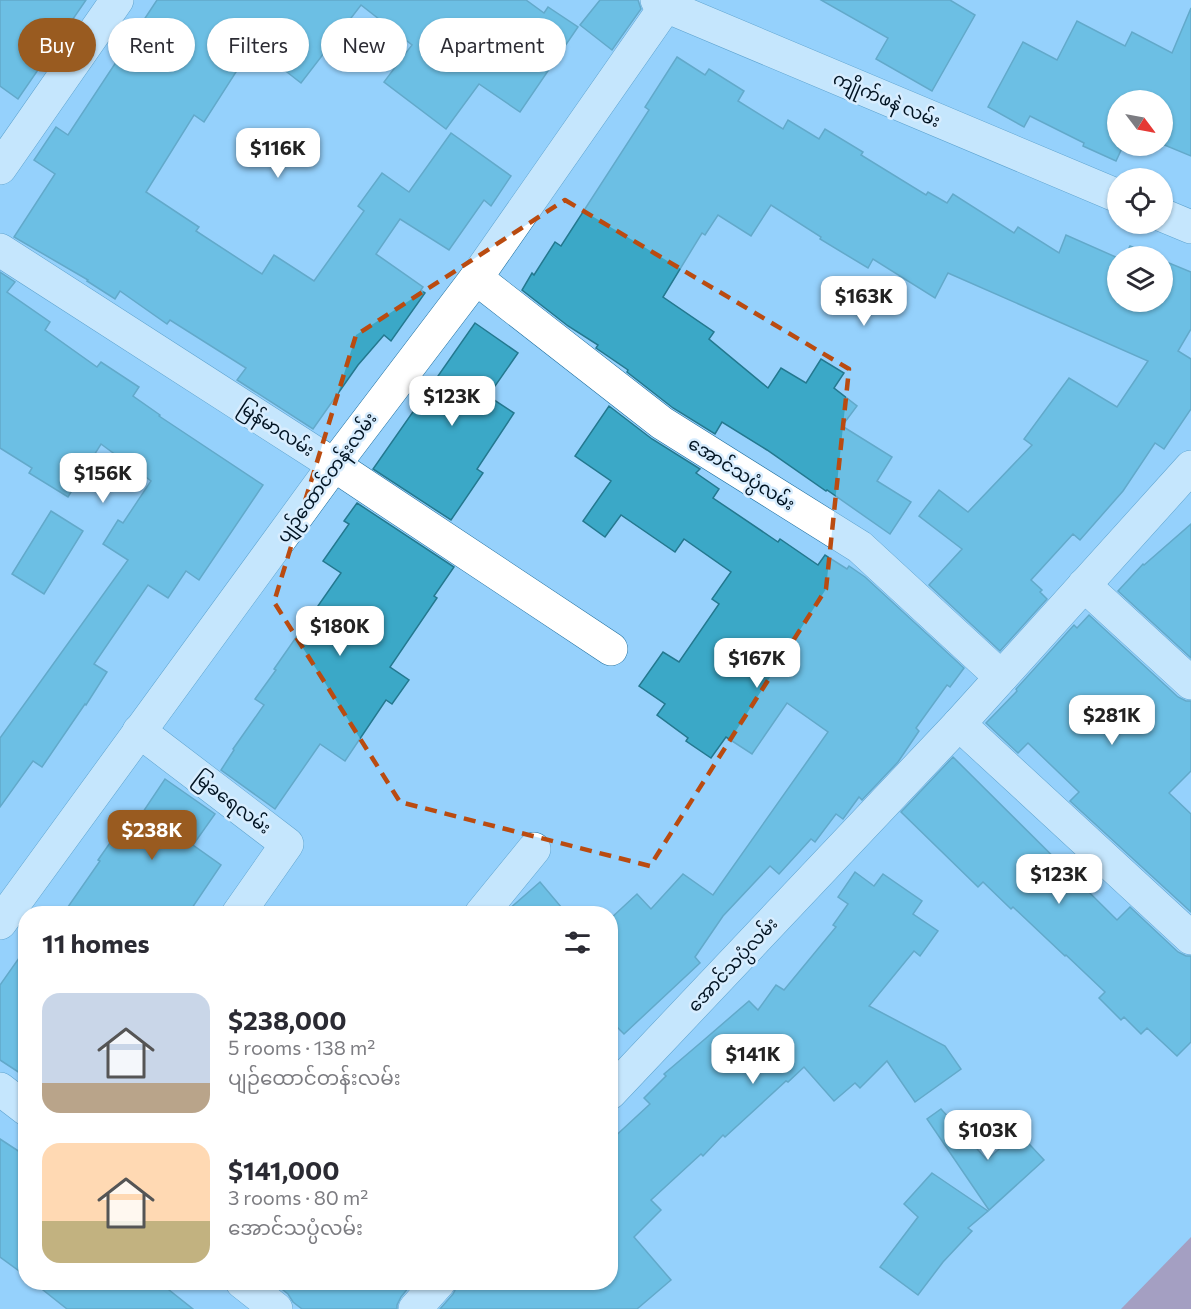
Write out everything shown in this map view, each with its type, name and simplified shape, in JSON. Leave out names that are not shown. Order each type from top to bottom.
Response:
[{"type":"street","points":[[0,168],[117,0]]},
{"type":"street","name":"ကျိုက်ဖနဲ လမ်း","points":[[664,2],[1107,191]]},
{"type":"street","name":"ပျဉ်ထောင်တန်းလမ်း","points":[[0,923],[334,465],[476,278],[664,2]]},
{"type":"street","points":[[1173,220],[1191,227]]},
{"type":"street","name":"မြန်မာလမ်း","points":[[0,250],[334,465],[611,649]]},
{"type":"street","name":"အောင်သပ္ပံလမ်း","points":[[476,278],[662,423],[860,547],[1001,677]]},
{"type":"street","name":"အောင်သပ္ပံလမ်း","points":[[618,1085],[959,724],[1191,467]]},
{"type":"street","points":[[1084,585],[1191,684]]},
{"type":"street","points":[[959,724],[1191,938]]},
{"type":"street","name":"မြခရေလမ်း","points":[[139,731],[287,844],[244,906]]},
{"type":"street","points":[[488,906],[534,849]]},
{"type":"street","points":[[0,1089],[18,1103]]},
{"type":"street","points":[[252,1290],[276,1309]]},
{"type":"street","points":[[415,1309],[432,1290]]},
{"type":"highlighted area","points":[[565,200],[849,369],[826,589],[650,866],[400,802],[274,602],[356,335]]},
{"type":"shaded area","points":[[1191,1237],[1191,1309],[1121,1309]]},
{"type":"building","points":[[0,0],[86,0],[74,18],[18,18],[18,72],[37,72],[18,99],[0,86]]},
{"type":"building","points":[[157,0],[526,0],[544,13],[548,7],[564,18],[419,18],[419,72],[547,72],[520,112],[479,84],[446,129],[384,82],[392,72],[407,72],[407,52],[412,45],[407,41],[407,18],[378,18],[361,5],[351,18],[321,18],[321,57],[301,83],[287,72],[309,72],[309,18],[207,18],[207,72],[236,72],[204,122],[194,115],[146,192],[199,227],[196,231],[262,274],[274,255],[314,281],[364,211],[358,206],[382,173],[409,192],[451,133],[511,176],[491,206],[484,200],[449,250],[400,219],[376,254],[423,287],[421,290],[425,293],[391,341],[384,335],[358,365],[313,429],[237,380],[246,368],[170,320],[167,324],[120,291],[115,299],[88,280],[14,237],[55,174],[34,160],[56,127],[68,135],[110,72],[195,72],[195,18],[145,18]]},
{"type":"building","points":[[600,0],[638,0],[641,9],[612,50],[580,25]]},
{"type":"building","points":[[821,0],[950,0],[975,15],[932,91],[876,59],[888,38]]},
{"type":"building","points":[[1191,8],[1191,156],[1173,149],[1173,90],[1107,90],[1107,156],[1118,156],[1116,161],[1083,146],[1084,143],[1030,116],[1024,127],[988,107],[1023,42],[1057,60],[1077,21],[1125,46],[1132,32],[1172,53]]},
{"type":"building","points":[[566,19],[578,27],[566,45]]},
{"type":"building","points":[[677,57],[705,75],[709,69],[744,91],[738,101],[783,129],[788,120],[819,139],[825,129],[863,152],[861,155],[926,195],[928,192],[947,203],[953,194],[1014,233],[1018,227],[1059,253],[1066,235],[1107,253],[1107,312],[1173,312],[1173,265],[1191,272],[1191,329],[1178,351],[1191,359],[1191,409],[1164,449],[1155,443],[1123,491],[1080,540],[1073,534],[1031,580],[1042,590],[1040,592],[1047,599],[1000,651],[929,585],[962,549],[919,516],[939,490],[968,512],[1032,445],[1024,439],[1069,378],[1117,407],[1148,361],[948,273],[935,298],[873,259],[868,268],[820,239],[821,237],[771,205],[751,236],[718,215],[705,235],[702,233],[663,297],[714,332],[709,339],[768,388],[781,368],[806,383],[821,359],[844,373],[834,388],[857,406],[842,426],[892,457],[877,481],[911,502],[890,534],[722,422],[715,434],[673,408],[627,372],[628,370],[596,348],[598,345],[568,326],[522,290],[555,242],[561,246],[649,110],[645,107]]},
{"type":"building","points":[[0,272],[15,282],[7,292],[50,322],[45,330],[97,367],[101,362],[139,387],[133,396],[159,416],[263,485],[199,580],[186,571],[168,598],[148,585],[94,664],[107,672],[86,705],[42,767],[33,761],[0,807],[0,738],[128,560],[103,544],[118,520],[123,523],[151,481],[101,444],[68,497],[29,473],[32,468],[0,448]]},
{"type":"building","points":[[475,323],[518,353],[488,396],[514,413],[477,469],[483,473],[451,520],[373,469]]},
{"type":"building","points":[[609,406],[652,439],[700,469],[696,473],[719,489],[713,498],[778,542],[780,539],[818,565],[825,555],[847,569],[849,566],[865,577],[964,668],[950,687],[947,685],[916,728],[919,731],[898,762],[862,800],[859,797],[843,819],[836,814],[815,842],[811,839],[779,874],[770,866],[723,916],[695,957],[700,963],[624,1034],[618,1028],[618,912],[637,894],[651,909],[683,874],[713,895],[828,732],[787,703],[752,754],[726,737],[711,758],[686,741],[688,738],[657,715],[665,704],[639,686],[663,652],[679,662],[719,604],[712,599],[731,572],[684,539],[675,552],[621,515],[605,537],[583,521],[611,481],[575,456]]},
{"type":"building","points":[[357,503],[454,567],[434,596],[437,598],[390,667],[409,680],[392,704],[386,700],[345,761],[320,744],[275,809],[221,770],[264,705],[255,699],[341,573],[323,561],[349,524],[344,521]]},
{"type":"building","points":[[51,511],[83,531],[44,594],[12,574]]},
{"type":"building","points":[[1191,524],[1191,658],[1118,591],[1143,564]]},
{"type":"building","points":[[1089,615],[1178,697],[1191,701],[1191,771],[1169,793],[1191,814],[1191,912],[1070,801],[1079,792],[1028,743],[1018,753],[986,723],[1074,625],[1077,628]]},
{"type":"building","points":[[953,757],[1117,920],[1130,907],[1178,952],[1191,956],[1191,1042],[1177,1056],[1147,1028],[1141,1034],[1124,1017],[1121,1020],[1099,998],[1105,992],[1066,955],[983,882],[978,887],[901,812]]},
{"type":"building","points":[[165,779],[215,814],[193,845],[221,865],[193,906],[69,906],[131,813],[139,818]]},
{"type":"building","points":[[855,872],[874,886],[883,874],[922,901],[913,914],[938,931],[920,956],[914,951],[869,1006],[945,1046],[961,1069],[915,1102],[887,1061],[860,1088],[855,1083],[834,1101],[804,1067],[725,1137],[723,1135],[703,1156],[701,1154],[651,1200],[661,1210],[634,1237],[671,1280],[637,1309],[440,1309],[455,1290],[618,1290],[618,1134],[650,1104],[644,1098],[666,1076],[664,1074],[749,1001],[758,1010],[776,985],[784,990],[836,927],[833,925],[848,904],[838,897]]},
{"type":"building","points":[[540,882],[560,906],[513,906]]},
{"type":"building","points":[[18,959],[18,1072],[0,1060],[0,985]]},
{"type":"building","points":[[941,1109],[987,1160],[1018,1132],[1044,1160],[989,1210],[927,1119]]},
{"type":"building","points":[[0,1139],[18,1151],[18,1270],[0,1257]]},
{"type":"building","points":[[932,1173],[988,1211],[968,1228],[972,1231],[943,1262],[918,1295],[880,1267],[918,1217],[904,1204]]},
{"type":"building","points":[[43,1290],[169,1290],[193,1309],[67,1309]]},
{"type":"building","points":[[283,1290],[407,1290],[401,1297],[397,1309],[302,1309],[293,1302]]}]
